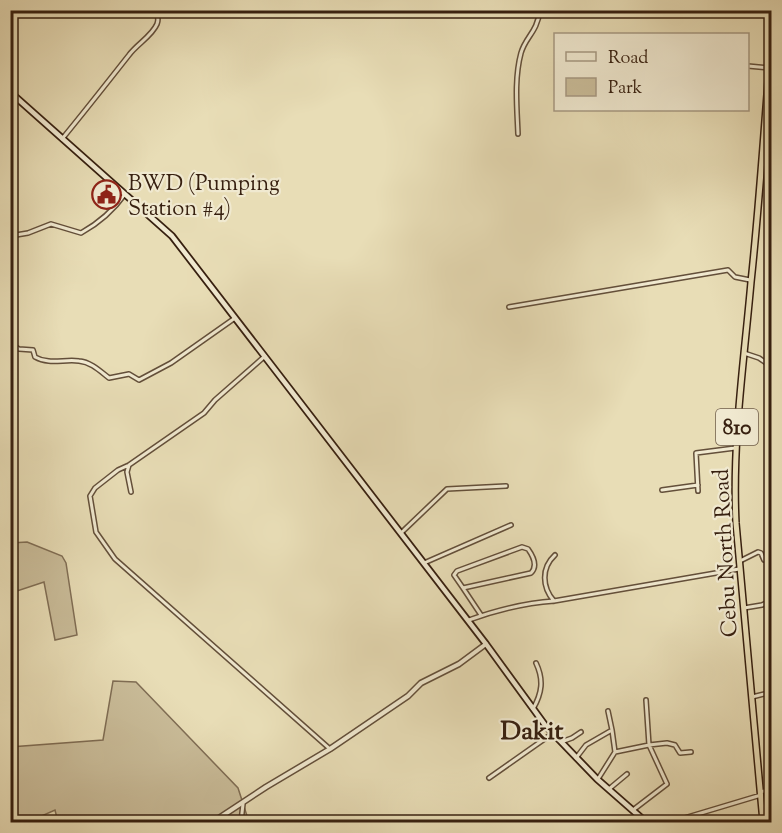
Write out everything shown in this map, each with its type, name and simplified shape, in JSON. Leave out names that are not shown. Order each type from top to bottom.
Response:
[{"type":"highway","name":"Cebu North Road","points":[[763,822],[735,504],[735,448],[770,83],[771,31]]},
{"type":"main road","points":[[10,92],[172,236],[486,644],[533,709],[576,758],[646,822]]},
{"type":"street","points":[[62,139],[131,52],[152,31],[158,22],[158,14],[155,10]]},
{"type":"street","points":[[519,134],[518,67],[521,52],[534,32],[540,10]]},
{"type":"street","points":[[749,66],[769,68]]},
{"type":"street","points":[[10,236],[28,233],[51,224],[81,232],[97,224],[125,194]]},
{"type":"street","points":[[509,307],[728,270],[735,277],[752,280]]},
{"type":"street","points":[[11,344],[19,349],[33,350],[35,357],[41,361],[81,361],[97,368],[109,378],[119,374],[129,374],[139,380],[171,363],[235,318]]},
{"type":"street","points":[[744,353],[759,358],[771,367]]},
{"type":"street","points":[[265,356],[215,400],[204,413],[95,488],[90,495],[94,526],[115,559],[330,749]]},
{"type":"street","points":[[698,491],[696,453],[735,448]]},
{"type":"street","points":[[129,465],[127,472],[131,492]]},
{"type":"street","points":[[662,490],[698,485]]},
{"type":"street","points":[[400,534],[447,489],[506,486]]},
{"type":"street","points":[[424,564],[511,525]]},
{"type":"street","points":[[463,588],[531,573],[534,567],[531,554],[526,547],[522,547],[457,571],[454,575],[481,615]]},
{"type":"street","points":[[740,561],[759,552],[764,560],[771,561]]},
{"type":"street","points":[[554,601],[547,593],[545,574],[549,560],[555,555]]},
{"type":"street","points":[[467,620],[514,606],[741,568]]},
{"type":"street","points":[[744,608],[762,605],[771,600]]},
{"type":"street","points":[[213,822],[330,749],[408,696],[421,683],[459,664],[486,644]]},
{"type":"street","points":[[533,709],[542,684],[542,675],[536,663]]},
{"type":"street","points":[[752,697],[771,692]]},
{"type":"street","points":[[633,810],[667,783],[649,745],[646,700]]},
{"type":"street","points":[[597,779],[615,752],[608,711]]},
{"type":"street","points":[[576,758],[586,745],[612,730]]},
{"type":"street","points":[[561,742],[581,732]]},
{"type":"street","points":[[489,778],[553,733]]},
{"type":"street","points":[[615,752],[667,743],[675,745],[680,753],[691,752]]},
{"type":"street","points":[[609,789],[627,774]]},
{"type":"street","points":[[671,822],[771,789]]},
{"type":"street","points":[[242,822],[243,804]]},
{"type":"green space","points":[[27,542],[62,556],[66,563],[77,635],[55,640],[44,582],[11,593],[11,543]]},
{"type":"green space","points":[[10,607],[17,648],[11,651],[10,651]]},
{"type":"green space","points":[[113,681],[136,682],[238,788],[249,822],[58,822],[55,810],[28,822],[16,822],[16,811],[11,805],[10,747],[103,740]]},
{"type":"place","name":"BWD (Pumping Station #4)","points":[[107,195]]},
{"type":"district","name":"Dakit","points":[[532,730]]}]
